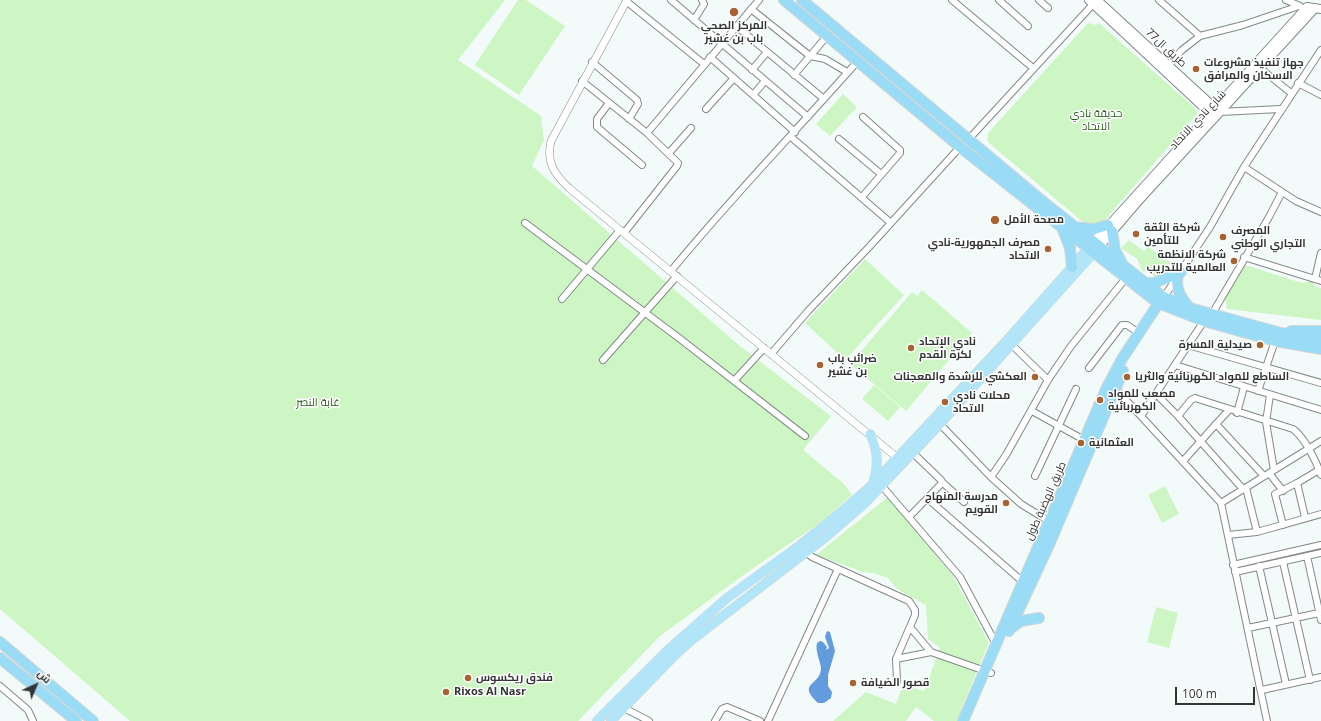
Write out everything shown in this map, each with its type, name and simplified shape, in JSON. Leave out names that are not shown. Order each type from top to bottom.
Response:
[{"type":"highway","points":[[784,0],[960,147],[1060,226],[1124,266],[1164,299],[1310,347],[1321,352]]},
{"type":"highway","points":[[802,0],[1074,227],[1093,248],[1126,278],[1204,321],[1276,336],[1321,340]]},
{"type":"highway","points":[[1060,226],[1069,242],[1072,267]]},
{"type":"highway","points":[[1074,227],[1088,229],[1110,228],[1115,250],[1124,266]]},
{"type":"highway","points":[[1144,283],[1154,283],[1179,274]]},
{"type":"highway","points":[[1179,274],[1176,283],[1178,291],[1190,308]]},
{"type":"highway","name":"طريق الهضبة طول","points":[[964,721],[1011,628],[1107,387],[1139,333],[1164,299]]},
{"type":"highway","name":"طريق الهضبة طول","points":[[970,721],[989,672],[997,645],[1023,582],[1053,524],[1125,365],[1164,299]]},
{"type":"highway","points":[[1276,336],[1321,331]]},
{"type":"highway","points":[[1310,347],[1321,349]]},
{"type":"highway","points":[[1011,628],[1021,621],[1039,618]]},
{"type":"highway","points":[[0,642],[93,721]]},
{"type":"highway","points":[[0,658],[76,721]]},
{"type":"main road","name":"طريق ال77","points":[[1094,1],[1168,65],[1215,113]]},
{"type":"main road","points":[[1094,1],[1215,113]]},
{"type":"main road","name":"شارع نادي الاتحاد","points":[[1215,113],[1260,68],[1311,8]]},
{"type":"main road","name":"شارع نادي الاتحاد","points":[[1093,248],[1311,8]]},
{"type":"main road","points":[[598,721],[727,598],[845,522],[882,486],[901,460],[1072,267],[1093,248]]},
{"type":"main road","points":[[609,710],[613,719],[672,652],[734,606],[802,549],[901,460],[913,452],[1012,345],[1093,248]]},
{"type":"main road","points":[[870,434],[877,455],[876,470],[872,485]]},
{"type":"main road","points":[[727,598],[734,606]]},
{"type":"street","points":[[704,64],[626,0],[551,141],[548,156],[550,164],[556,176],[569,188],[901,460]]},
{"type":"street","points":[[671,0],[808,117]]},
{"type":"street","points":[[694,20],[704,4],[702,0]]},
{"type":"street","points":[[647,133],[759,0]]},
{"type":"street","points":[[952,0],[1033,68]]},
{"type":"street","points":[[999,0],[1028,26]]},
{"type":"street","points":[[1039,0],[1048,8]]},
{"type":"street","points":[[1159,0],[1200,36]]},
{"type":"street","points":[[1286,0],[1311,8]]},
{"type":"street","points":[[968,140],[1094,1]]},
{"type":"street","points":[[1168,65],[1182,50],[1200,36],[1311,8]]},
{"type":"street","points":[[751,9],[810,56],[825,59],[847,72]]},
{"type":"street","points":[[736,26],[824,99]]},
{"type":"street","points":[[794,75],[827,36]]},
{"type":"street","points":[[1164,299],[1210,227],[1244,167],[1291,93],[1321,50]]},
{"type":"street","points":[[752,70],[767,52]]},
{"type":"street","points":[[710,57],[891,222]]},
{"type":"street","points":[[592,62],[637,100],[638,104],[629,119]]},
{"type":"street","points":[[671,271],[724,207],[793,134],[857,62]]},
{"type":"street","points":[[1260,68],[1291,93]]},
{"type":"street","points":[[706,109],[734,78]]},
{"type":"street","points":[[562,299],[622,231],[678,163],[647,133],[582,81]]},
{"type":"street","points":[[753,95],[765,81]]},
{"type":"street","points":[[1298,83],[1321,96]]},
{"type":"street","points":[[609,103],[597,119],[597,127],[642,165]]},
{"type":"street","points":[[1215,113],[1280,110]]},
{"type":"street","points":[[862,197],[900,153],[900,150],[863,117]]},
{"type":"street","points":[[669,153],[691,128]]},
{"type":"street","points":[[839,139],[881,174]]},
{"type":"street","points":[[771,354],[811,308],[960,147]]},
{"type":"street","points":[[1244,167],[1282,192],[1321,212]]},
{"type":"street","points":[[1212,314],[1244,257],[1270,217],[1282,192]]},
{"type":"street","points":[[524,223],[645,313],[805,436]]},
{"type":"street","points":[[1244,257],[1318,280],[1321,253]]},
{"type":"street","points":[[603,360],[677,276]]},
{"type":"street","points":[[991,477],[1032,411],[1048,380],[1071,346],[1126,278]]},
{"type":"street","points":[[1141,416],[1204,321]]},
{"type":"street","points":[[1089,368],[1122,325],[1127,325],[1139,333]]},
{"type":"street","points":[[1258,392],[1276,336]]},
{"type":"street","points":[[1012,345],[1048,380]]},
{"type":"street","points":[[1188,345],[1321,384]]},
{"type":"street","points":[[734,381],[764,348]]},
{"type":"street","points":[[1174,365],[1244,386],[1258,392],[1321,410]]},
{"type":"street","points":[[1237,413],[1244,386]]},
{"type":"street","points":[[1115,388],[1222,502],[1233,565],[1262,690],[1267,721]]},
{"type":"street","points":[[1035,476],[1076,389]]},
{"type":"street","points":[[1156,394],[1245,488],[1257,532]]},
{"type":"street","points":[[1269,473],[1266,422],[1270,395]]},
{"type":"street","points":[[1178,416],[1193,398],[1266,422],[1293,429],[1308,449],[1320,473],[1274,494],[1283,524]]},
{"type":"street","points":[[1184,460],[1229,410]]},
{"type":"street","points":[[1032,411],[1058,427],[1086,441]]},
{"type":"street","points":[[940,424],[991,477],[1021,504],[1053,524]]},
{"type":"street","points":[[1216,424],[1269,473],[1283,491]]},
{"type":"street","points":[[1222,502],[1321,441]]},
{"type":"street","points":[[913,452],[964,502]]},
{"type":"street","points":[[910,516],[941,486],[942,482]]},
{"type":"street","points":[[1297,483],[1304,517]]},
{"type":"street","points":[[882,486],[910,516],[960,577],[997,645]]},
{"type":"street","points":[[928,499],[1023,582]]},
{"type":"street","points":[[1228,535],[1257,532],[1304,517],[1321,514]]},
{"type":"street","points":[[1233,565],[1321,544]]},
{"type":"street","points":[[802,549],[838,569],[909,601],[915,610],[910,627],[896,659],[897,681]]},
{"type":"street","points":[[1235,572],[1321,553]]},
{"type":"street","points":[[1307,556],[1321,620]]},
{"type":"street","points":[[1283,562],[1310,680]]},
{"type":"street","points":[[1259,566],[1286,684]]},
{"type":"street","points":[[768,721],[838,569]]},
{"type":"street","points":[[1248,628],[1319,613]]},
{"type":"street","points":[[910,627],[931,652]]},
{"type":"street","points":[[896,659],[931,652],[989,672]]},
{"type":"street","points":[[1262,690],[1321,677]]},
{"type":"street","points":[[0,686],[28,710],[33,721]]},
{"type":"street","points":[[715,721],[722,709],[727,707],[760,721]]},
{"type":"street","points":[[624,708],[650,721]]},
{"type":"green space","name":"غابة النصر","points":[[0,0],[505,0],[458,60],[541,116],[544,140],[532,166],[741,347],[831,416],[803,450],[844,484],[852,495],[820,523],[749,571],[660,636],[578,721],[130,721],[0,609]]},
{"type":"green space","points":[[518,0],[526,0],[565,26],[519,95],[475,65]]},
{"type":"green space","name":"حديقة نادي الاتحاد","points":[[1088,23],[1096,25],[1099,23],[1196,109],[1197,114],[1103,222],[1089,227],[989,143],[987,139],[988,133]]},
{"type":"green space","points":[[843,94],[857,107],[830,136],[816,124]]},
{"type":"green space","points":[[1129,240],[1144,251],[1148,247],[1171,263],[1155,277],[1147,270],[1143,272],[1137,259],[1121,248]]},
{"type":"green space","points":[[865,259],[904,295],[845,360],[805,323]]},
{"type":"green space","points":[[1245,265],[1302,283],[1313,280],[1314,286],[1321,288],[1321,320],[1227,309],[1225,296]]},
{"type":"green space","points":[[922,290],[972,333],[906,411],[850,364],[912,292],[917,296]]},
{"type":"green space","points":[[874,385],[900,407],[888,421],[862,399]]},
{"type":"green space","points":[[1165,486],[1179,514],[1162,523],[1148,495]]},
{"type":"green space","points":[[888,497],[953,576],[989,643],[962,707],[958,721],[934,721],[916,707],[906,721],[833,721],[866,692],[896,704],[903,685],[924,691],[940,648],[928,639],[926,605],[897,589],[888,578],[873,573],[863,572],[816,555]]},
{"type":"green space","points":[[1156,607],[1178,613],[1169,648],[1147,642]]},
{"type":"water","points":[[827,631],[830,632],[835,651],[828,675],[828,686],[832,692],[831,698],[824,703],[818,703],[809,691],[809,687],[820,674],[821,668],[817,652],[817,643],[820,641],[823,642],[827,647],[826,650],[829,648],[825,637]]},
{"type":"place","name":"المركز الصحي باب بن غشير","points":[[734,12]]},
{"type":"place","name":"جهاز تنفيذ مشروعات الاسكان والمرافق","points":[[1196,69]]},
{"type":"place","name":"مصحة الأمل","points":[[995,220]]},
{"type":"place","name":"شركة الثقة للتأمين","points":[[1136,234]]},
{"type":"place","name":"المصرف التجاري الوطني","points":[[1223,237]]},
{"type":"place","name":"مصرف الجمهورية-نادي الاتحاد","points":[[1048,249]]},
{"type":"place","name":"شركة الانظمة العالمية للتدريب","points":[[1234,261]]},
{"type":"place","name":"صيدلية المسرة","points":[[1260,345]]},
{"type":"place","name":"نادي الإتحاد لكرة القدم","points":[[911,348]]},
{"type":"place","name":"ضرائب باب بن غشير","points":[[820,365]]},
{"type":"place","name":"العكشي للرشدة والمعجنات","points":[[1035,377]]},
{"type":"place","name":"الساطع للمواد الكهربائية والثريا","points":[[1127,377]]},
{"type":"place","name":"مصعب للمواد الكهربائية","points":[[1100,400]]},
{"type":"place","name":"محلات نادي الاتحاد","points":[[945,402]]},
{"type":"place","name":"العثمانية","points":[[1081,443]]},
{"type":"place","name":"مدرسة المنهاج القويم","points":[[1006,503]]},
{"type":"place","name":"فندق ريكسوس","points":[[468,678]]},
{"type":"place","name":"قصور الضيافة","points":[[853,683]]},
{"type":"place","name":"Rixos Al Nasr","points":[[446,692]]}]
